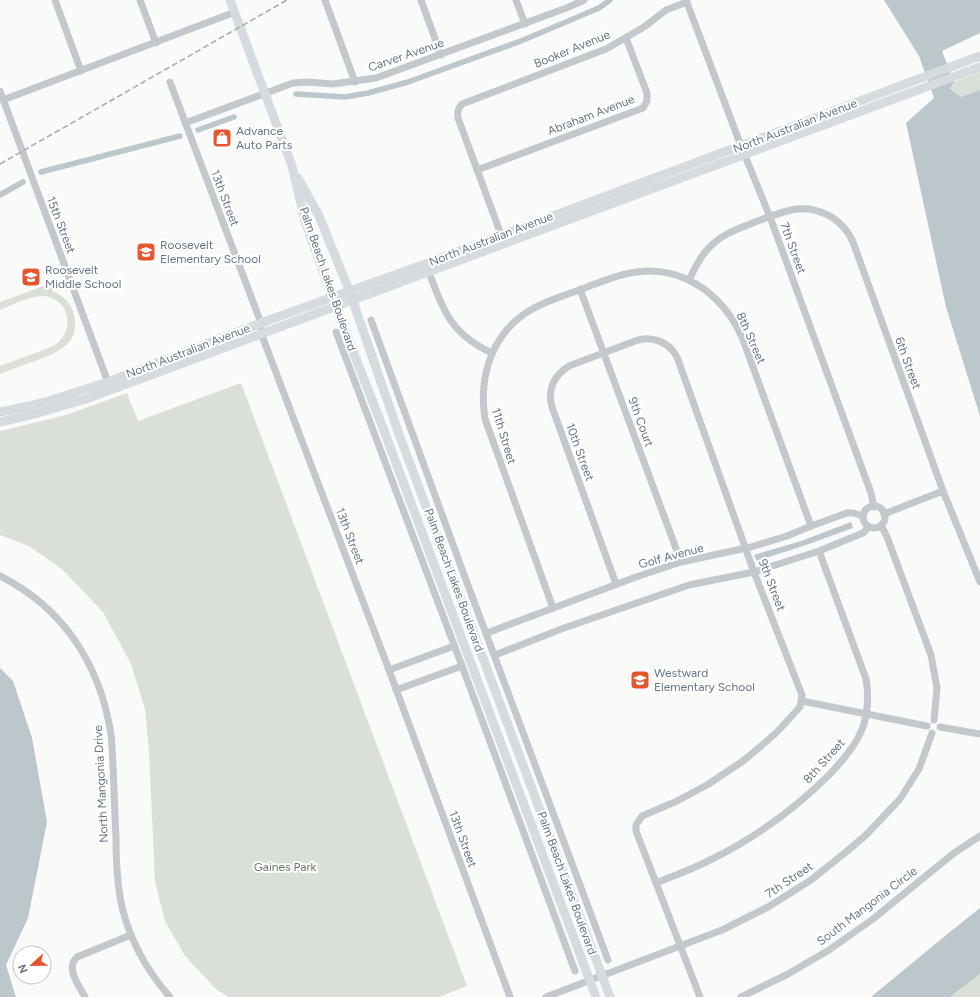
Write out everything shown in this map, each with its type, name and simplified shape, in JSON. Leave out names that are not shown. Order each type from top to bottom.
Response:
[{"type":"main road","name":"Palm Beach Lakes Boulevard","points":[[230,0],[292,166],[306,222],[334,301],[356,374],[402,479],[441,580],[528,818],[596,997]]},
{"type":"main road","name":"North Australian Avenue","points":[[743,150],[980,56]]},
{"type":"main road","name":"North Australian Avenue","points":[[0,412],[25,408],[109,386],[261,333],[350,295],[427,268],[743,150],[980,67]]},
{"type":"main road","name":"Palm Beach Lakes Boulevard","points":[[292,166],[319,216],[350,295],[400,436],[610,997]]},
{"type":"main road","name":"North Australian Avenue","points":[[0,422],[54,409],[261,323],[334,301]]},
{"type":"main road","points":[[402,479],[415,474]]},
{"type":"main road","points":[[528,818],[541,812]]},
{"type":"street","points":[[55,0],[81,71]]},
{"type":"street","points":[[140,0],[156,43]]},
{"type":"street","points":[[325,0],[355,82]]},
{"type":"street","points":[[421,0],[441,55]]},
{"type":"street","points":[[516,0],[525,24]]},
{"type":"street","name":"Carver Avenue","points":[[185,123],[265,93],[300,82],[333,84],[376,78],[525,24],[584,0]]},
{"type":"street","name":"Booker Avenue","points":[[477,170],[457,114],[459,107],[462,104],[588,57],[626,38],[666,10],[687,1]]},
{"type":"street","name":"7th Street","points":[[687,1],[770,217],[871,493],[874,507]]},
{"type":"street","points":[[3,100],[235,12]]},
{"type":"street","name":"Abraham Avenue","points":[[477,170],[643,108],[647,101],[647,93],[626,38]]},
{"type":"street","name":"13th Street","points":[[170,82],[261,323],[261,333],[389,670],[510,997]]},
{"type":"street","name":"15th Street","points":[[0,91],[109,386]]},
{"type":"street","points":[[477,170],[503,239]]},
{"type":"street","name":"6th Street","points":[[689,280],[703,254],[716,241],[733,231],[792,210],[812,209],[832,217],[847,231],[853,242],[943,491],[980,582]]},
{"type":"street","points":[[427,268],[442,306],[452,323],[466,338],[492,353]]},
{"type":"street","name":"8th Street","points":[[580,289],[619,275],[638,272],[662,272],[689,280],[716,298],[736,325],[811,526]]},
{"type":"street","name":"11th Street","points":[[553,608],[485,419],[483,394],[484,381],[492,353],[510,327],[526,313],[545,302],[580,289]]},
{"type":"street","name":"9th Court","points":[[580,289],[681,562]]},
{"type":"street","points":[[371,320],[463,572],[608,960]]},
{"type":"street","points":[[336,332],[356,374],[430,584],[462,666],[575,972]]},
{"type":"street","name":"9th Street","points":[[604,352],[648,338],[663,343],[675,354],[754,572],[801,691],[802,701]]},
{"type":"street","name":"10th Street","points":[[604,352],[562,370],[550,391],[550,399],[616,584]]},
{"type":"street","points":[[400,436],[412,432]]},
{"type":"street","points":[[884,514],[943,491]]},
{"type":"street","points":[[874,507],[880,509],[884,514],[884,520],[881,526],[875,528],[869,527],[864,522],[863,516],[866,510],[874,507]]},
{"type":"street","name":"Golf Avenue","points":[[487,633],[616,584],[681,562],[746,548],[787,536],[847,513],[863,516]]},
{"type":"street","points":[[881,526],[887,537],[931,655],[937,688],[934,720]]},
{"type":"street","points":[[495,655],[564,628],[689,585],[754,572],[819,551],[863,533],[869,527]]},
{"type":"street","name":"8th Street","points":[[656,884],[728,851],[769,826],[806,796],[840,763],[859,736],[864,725],[868,695],[864,672],[819,551]]},
{"type":"street","points":[[453,576],[463,572]]},
{"type":"street","name":"North Mangonia Drive","points":[[0,576],[22,588],[38,600],[61,622],[87,658],[100,687],[105,703],[111,734],[117,875],[122,907],[131,935],[145,964],[170,997]]},
{"type":"street","points":[[430,584],[441,580]]},
{"type":"street","points":[[389,670],[454,646]]},
{"type":"street","points":[[396,690],[462,666]]},
{"type":"street","points":[[700,997],[636,831],[636,825],[642,816],[676,802],[695,792],[743,761],[777,732],[800,707],[802,701],[927,726]]},
{"type":"street","points":[[927,726],[929,721],[934,720]]},
{"type":"street","points":[[934,720],[938,722],[940,727]]},
{"type":"street","points":[[927,726],[928,730],[932,733],[938,731],[940,727]]},
{"type":"street","points":[[940,727],[980,734]]},
{"type":"street","name":"7th Street","points":[[602,977],[722,930],[768,907],[811,880],[846,852],[900,799],[920,770],[932,733]]},
{"type":"street","name":"South Mangonia Circle","points":[[741,997],[788,974],[829,950],[873,919],[954,853],[980,836]]},
{"type":"street","points":[[577,910],[588,905]]},
{"type":"street","points":[[555,918],[565,914]]},
{"type":"street","points":[[86,997],[72,971],[72,963],[74,960],[77,957],[131,935]]},
{"type":"street","points":[[546,997],[602,977]]},
{"type":"green space","points":[[980,72],[980,90],[959,97],[950,89],[954,82]]},
{"type":"green space","points":[[57,281],[59,288],[52,291],[66,300],[74,315],[74,333],[70,340],[65,346],[51,355],[0,374],[0,366],[51,347],[59,342],[67,327],[67,318],[65,311],[60,304],[53,299],[44,296],[28,299],[0,310],[0,302]]},
{"type":"green space","name":"Gaines Park","points":[[241,383],[467,986],[439,997],[228,997],[216,989],[185,956],[165,921],[155,882],[149,752],[145,709],[131,664],[103,612],[62,569],[29,546],[0,535],[0,431],[66,415],[127,393],[138,421]]},
{"type":"green space","points":[[980,974],[980,997],[950,997]]},
{"type":"shaded area","points":[[884,0],[980,0],[980,33],[942,51],[954,82],[950,89],[960,97],[980,90],[980,416],[946,307],[906,123],[934,98],[919,56]]},
{"type":"shaded area","points":[[851,522],[853,528],[806,545],[757,561],[754,555],[801,541]]},
{"type":"shaded area","points":[[0,668],[13,681],[32,738],[47,822],[28,918],[15,945],[12,945],[12,952],[6,965],[16,997],[0,997]]},
{"type":"shaded area","points":[[980,908],[980,974],[950,997],[871,997],[945,936]]},
{"type":"waterway","points":[[296,94],[345,97],[368,93],[408,82],[521,41],[599,8],[610,0]]},
{"type":"waterway","points":[[198,130],[234,117]]},
{"type":"waterway","points":[[41,172],[180,136]]},
{"type":"waterway","points":[[0,195],[23,182]]},
{"type":"railway","points":[[0,164],[287,0]]},
{"type":"place","name":"Advance Auto Parts","points":[[222,138]]},
{"type":"place","name":"Roosevelt Elementary School","points":[[146,252]]},
{"type":"place","name":"Roosevelt Middle School","points":[[31,277]]},
{"type":"place","name":"Westward Elementary School","points":[[640,680]]}]
